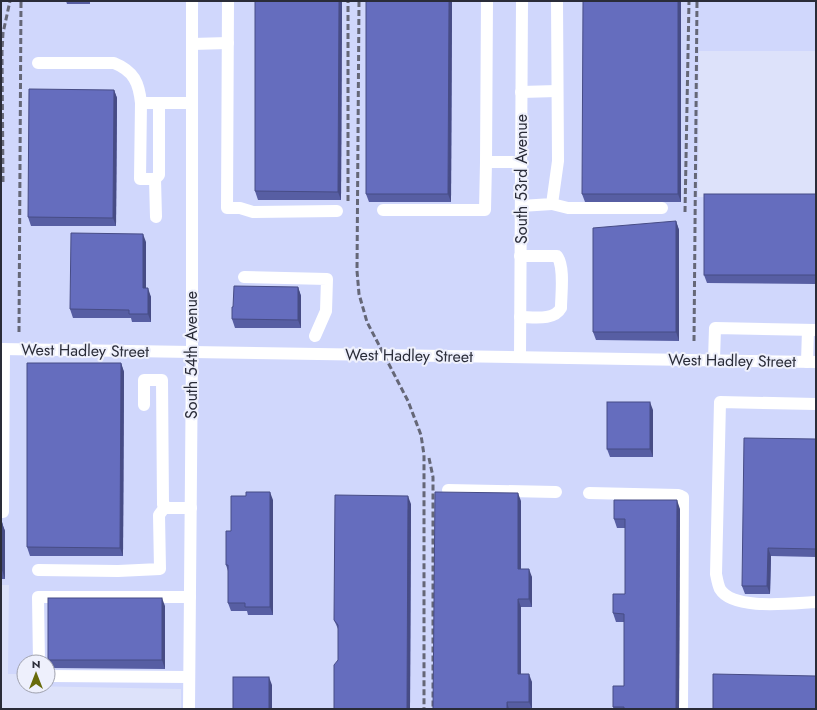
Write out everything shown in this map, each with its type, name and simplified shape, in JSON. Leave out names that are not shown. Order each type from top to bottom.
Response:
[{"type":"street","name":"South 54th Avenue","points":[[189,709],[192,352],[192,1]]},
{"type":"street","points":[[228,1],[227,208],[240,208],[253,212],[337,211]]},
{"type":"street","points":[[383,210],[484,210],[486,162],[487,1]]},
{"type":"street","name":"South 53rd Avenue","points":[[520,357],[522,1]]},
{"type":"street","points":[[552,204],[558,161],[557,1]]},
{"type":"street","points":[[192,44],[228,43]]},
{"type":"street","points":[[38,63],[114,63],[122,66],[134,77],[139,90],[141,103],[140,179],[155,179]]},
{"type":"street","points":[[521,92],[557,92]]},
{"type":"street","points":[[141,103],[192,103]]},
{"type":"street","points":[[156,217],[155,179],[159,175],[159,103]]},
{"type":"street","points":[[486,162],[521,162]]},
{"type":"street","points":[[520,206],[552,204],[568,208],[662,208]]},
{"type":"street","points":[[520,256],[557,256],[562,267],[561,308],[559,312],[552,316],[520,317]]},
{"type":"street","points":[[244,277],[327,279],[326,311],[315,336]]},
{"type":"street","points":[[714,360],[715,328],[812,330],[812,362]]},
{"type":"street","points":[[1,512],[3,512],[3,349]]},
{"type":"street","name":"West Hadley Street","points":[[3,349],[812,362]]},
{"type":"street","points":[[144,405],[144,380],[162,380],[162,502],[165,507]]},
{"type":"street","points":[[816,404],[720,402],[716,574],[720,590],[730,599],[743,603],[764,604],[816,602]]},
{"type":"street","points":[[448,490],[556,492]]},
{"type":"street","points":[[589,493],[681,495],[683,497],[682,709]]},
{"type":"street","points":[[165,507],[191,508]]},
{"type":"street","points":[[38,570],[110,571],[160,569],[159,515],[165,507]]},
{"type":"street","points":[[39,654],[38,597],[190,597]]},
{"type":"street","points":[[56,676],[190,677]]},
{"type":"shaded area","points":[[1,1],[816,1],[816,51],[699,51],[698,197],[816,198],[816,709],[181,709],[181,689],[56,687],[56,654],[16,654],[16,674],[8,674],[9,585],[1,585]]},
{"type":"building","points":[[255,1],[339,1],[338,192],[255,191]]},
{"type":"building","points":[[366,1],[449,1],[448,194],[366,194]]},
{"type":"building","points":[[583,1],[678,1],[678,194],[582,194]]},
{"type":"building","points":[[29,89],[114,90],[113,218],[28,217]]},
{"type":"building","points":[[704,194],[816,194],[816,275],[704,275]]},
{"type":"building","points":[[676,221],[676,332],[593,332],[593,228]]},
{"type":"building","points":[[71,233],[143,234],[143,288],[148,288],[148,314],[129,314],[129,310],[70,309]]},
{"type":"building","points":[[234,286],[298,287],[298,320],[232,319]]},
{"type":"building","points":[[27,363],[121,363],[120,548],[27,547]]},
{"type":"building","points":[[607,402],[650,402],[650,449],[607,449]]},
{"type":"building","points":[[744,438],[816,439],[816,549],[768,548],[767,586],[742,586]]},
{"type":"building","points":[[246,492],[270,492],[270,607],[245,607],[245,603],[228,603],[226,531],[231,531],[231,496],[246,496]]},
{"type":"building","points":[[435,492],[518,493],[518,569],[529,569],[529,599],[518,599],[518,674],[529,674],[529,702],[507,702],[507,709],[433,709]]},
{"type":"building","points":[[335,495],[408,496],[407,709],[334,709],[334,665],[338,660],[338,625],[334,620]]},
{"type":"building","points":[[614,500],[677,500],[676,709],[624,709],[624,707],[613,707],[613,686],[624,686],[624,614],[613,613],[613,594],[625,594],[625,519],[614,519]]},
{"type":"building","points":[[2,523],[2,570],[1,570]]},
{"type":"building","points":[[48,598],[162,598],[162,660],[56,660],[56,654],[48,654]]},
{"type":"building","points":[[713,674],[816,676],[816,709],[713,709]]},
{"type":"building","points":[[233,677],[269,677],[269,709],[233,709]]},
{"type":"railway","points":[[3,182],[2,52],[3,33],[10,1]]},
{"type":"railway","points":[[19,332],[21,1]]},
{"type":"railway","points":[[348,1],[348,201]]},
{"type":"railway","points":[[359,1],[357,271],[359,294],[367,322],[408,401],[421,435],[424,455],[424,709]]},
{"type":"railway","points":[[685,212],[689,1]]},
{"type":"railway","points":[[694,341],[697,1]]},
{"type":"railway","points":[[429,458],[433,477],[433,709]]}]
